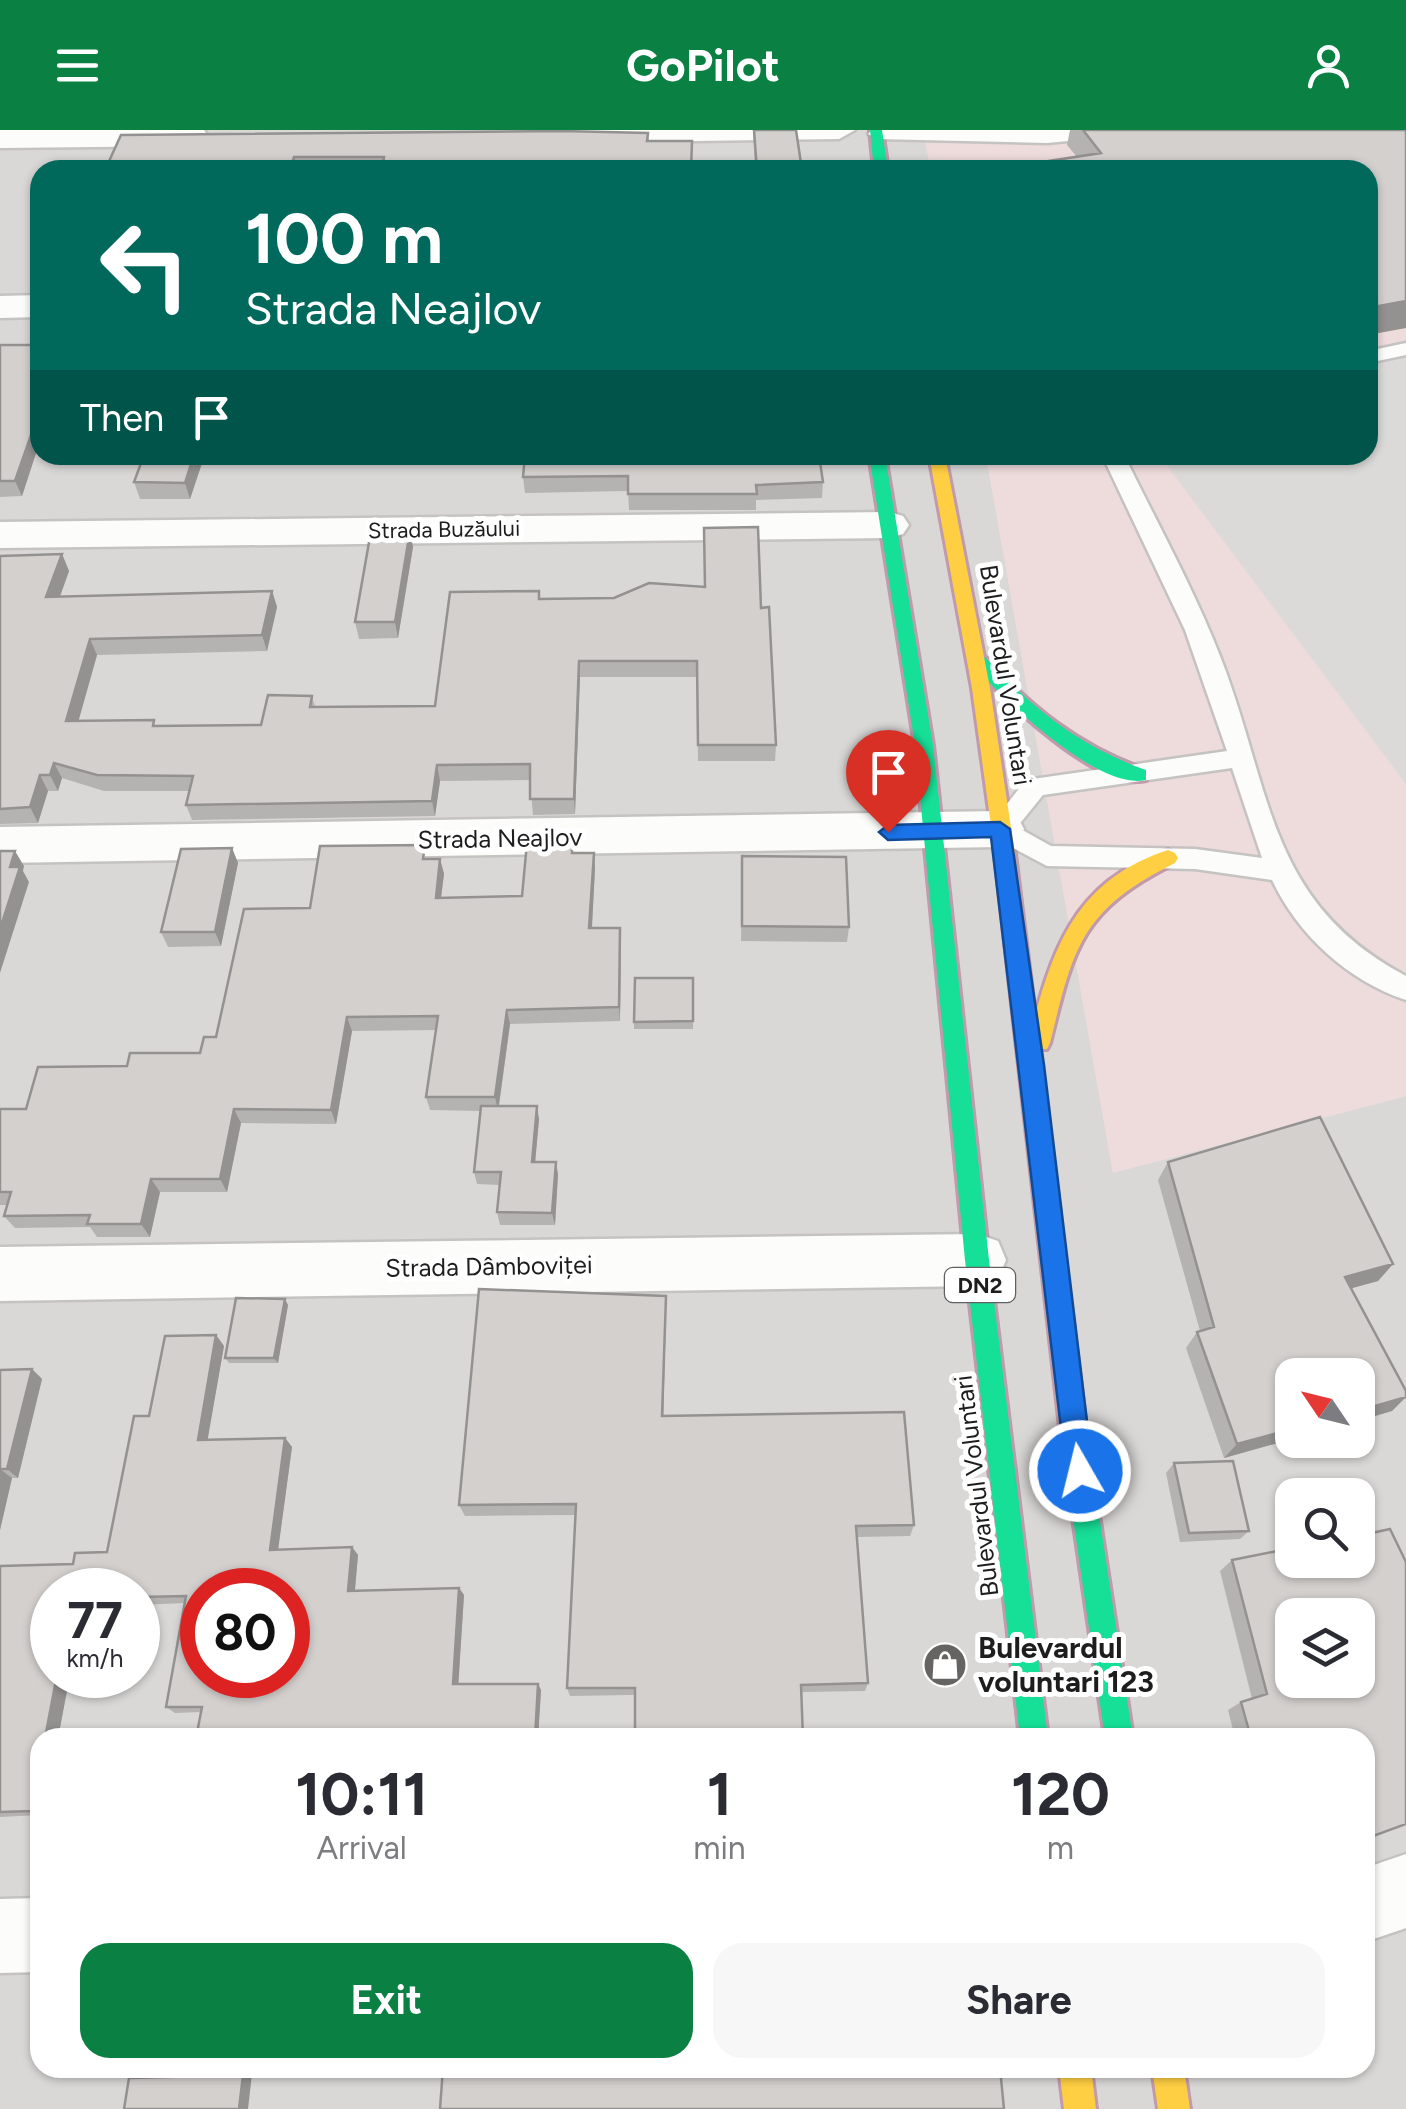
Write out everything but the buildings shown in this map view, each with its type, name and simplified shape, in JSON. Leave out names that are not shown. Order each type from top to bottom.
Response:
[{"type":"highway","points":[[876,132],[880,160]]},
{"type":"highway","name":"Bulevardul Voluntari","points":[[879,465],[934,832],[977,1260],[1033,1728]]},
{"type":"highway","name":"Bulevardul Voluntari","points":[[939,465],[980,662],[1033,1065],[1068,1394],[1118,1728]]},
{"type":"highway","points":[[980,662],[1056,741],[1105,766],[1139,775]]},
{"type":"highway","points":[[1033,1065],[1060,963],[1085,908],[1129,873],[1168,858]]},
{"type":"highway","points":[[1075,2078],[1080,2109]]},
{"type":"highway","points":[[1169,2078],[1174,2109]]},
{"type":"street","points":[[532,133],[839,137]]},
{"type":"street","points":[[0,138],[217,136]]},
{"type":"street","points":[[0,307],[30,306]]},
{"type":"street","name":"Strada Buzăului","points":[[0,535],[889,525]]},
{"type":"street","name":"Strada Neajlov","points":[[0,845],[1000,829]]},
{"type":"street","name":"Strada Dâmboviței","points":[[0,1274],[977,1260]]},
{"type":"street","points":[[1375,1901],[1406,1890]]},
{"type":"street","points":[[0,1936],[30,1935]]},
{"type":"lane","points":[[876,132],[1047,138],[1130,130]]},
{"type":"lane","points":[[1378,355],[1406,350]]},
{"type":"lane","points":[[1118,465],[1208,656],[1238,758],[1279,871],[1307,920],[1346,956],[1406,988]]},
{"type":"lane","points":[[1238,758],[1139,775],[1035,786],[1000,829],[1047,856],[1168,858],[1279,871]]},
{"type":"shaded area","points":[[0,130],[923,130],[929,160],[30,160],[30,465],[988,465],[1113,1172],[1406,1096],[1406,2109],[0,2109]]},
{"type":"shaded area","points":[[923,130],[1406,130],[1406,1096],[1113,1173],[988,465],[1378,465],[1378,160],[929,160]]},
{"type":"shaded area","points":[[1406,349],[1406,784],[1167,465],[1378,465],[1378,355]]},
{"type":"traffic: fast","points":[[876,130],[880,160]]},
{"type":"traffic: fast","points":[[879,465],[924,745],[977,1260],[1033,1728]]},
{"type":"traffic: fast","points":[[980,662],[1051,731],[1092,756],[1139,775]]},
{"type":"traffic: fast","points":[[1005,854],[1074,1436],[1118,1728]]},
{"type":"traffic: slow","points":[[939,465],[981,688],[1005,854]]},
{"type":"traffic: slow","points":[[1039,1043],[1064,953],[1075,930],[1109,892],[1168,858]]},
{"type":"traffic: slow","points":[[1076,2078],[1080,2109]]},
{"type":"traffic: slow","points":[[1169,2078],[1174,2109]]},
{"type":"place","name":"Bulevardul voluntari 123","points":[[945,1665]]},
{"type":"route","points":[[888,832],[1000,829],[1033,1065],[1068,1394],[1080,1471]]}]
